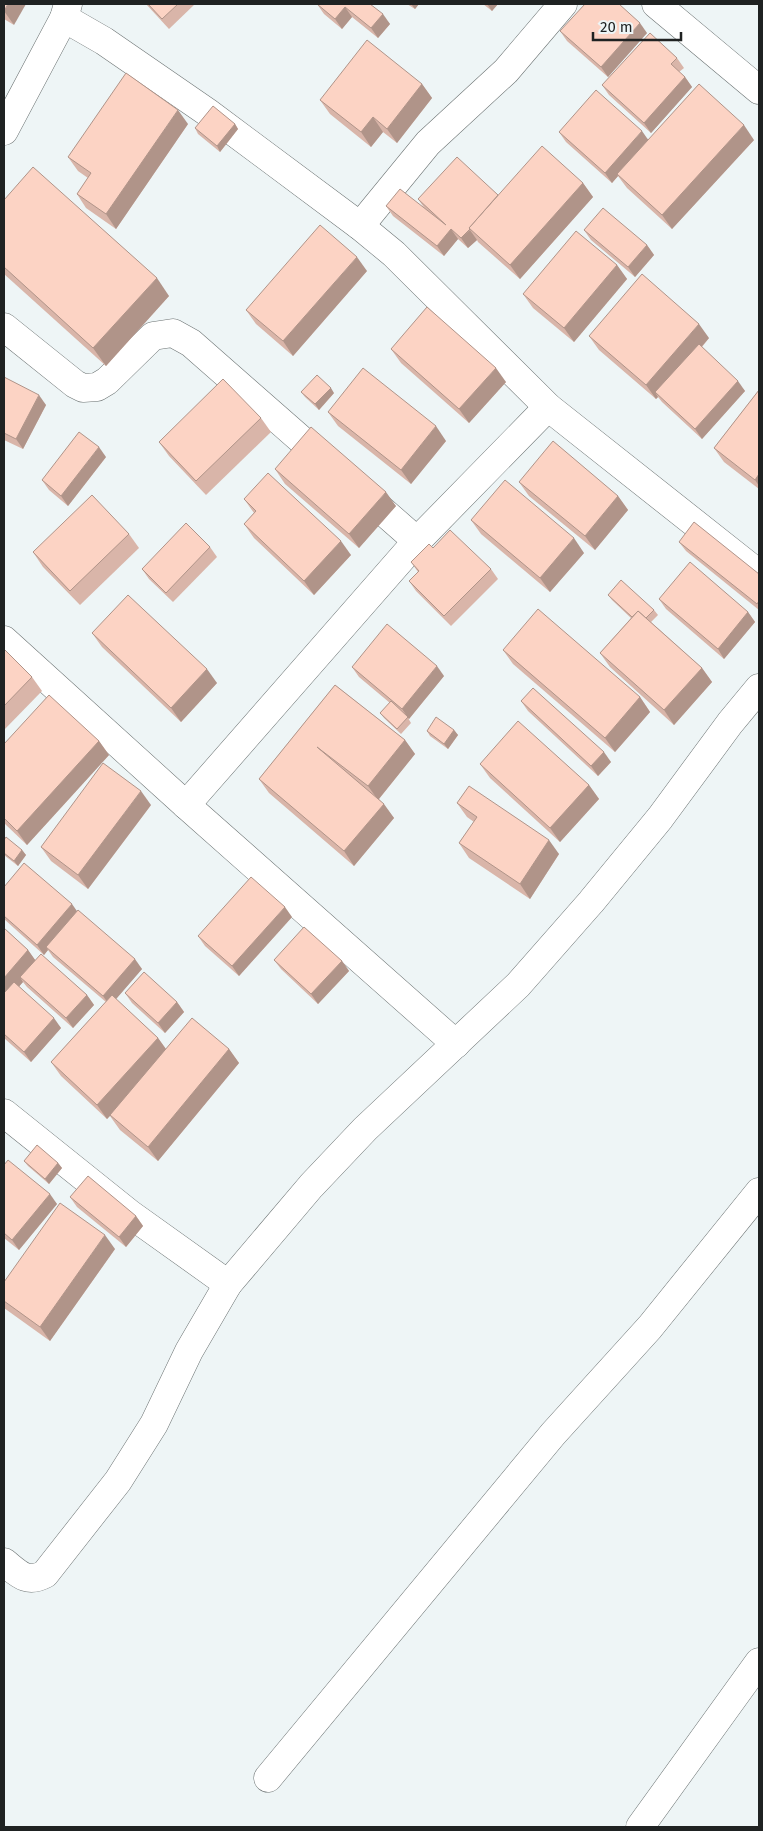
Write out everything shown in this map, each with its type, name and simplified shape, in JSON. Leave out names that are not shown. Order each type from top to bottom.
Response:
[{"type":"street","points":[[360,226],[428,143],[506,71],[563,4]]},
{"type":"street","points":[[656,4],[759,90]]},
{"type":"street","points":[[4,132],[66,11],[104,42],[207,112],[360,226],[394,254],[548,407],[759,574]]},
{"type":"street","points":[[4,327],[75,384],[83,388],[97,387],[107,381],[153,336],[173,333],[191,343],[417,541]]},
{"type":"street","points":[[186,805],[417,541],[548,407]]},
{"type":"street","points":[[4,640],[186,805],[456,1044]]},
{"type":"street","points":[[4,1562],[30,1579],[45,1574],[118,1482],[154,1424],[189,1351],[228,1284],[310,1186],[365,1129],[518,985],[591,902],[660,818],[730,723],[759,688]]},
{"type":"street","points":[[4,1113],[130,1214],[228,1284]]},
{"type":"street","points":[[268,1778],[553,1434],[650,1327],[759,1192]]},
{"type":"street","points":[[640,1827],[759,1662]]},
{"type":"building","points":[[148,4],[178,4],[162,19]]},
{"type":"building","points":[[317,4],[370,4],[383,14],[371,28],[345,7],[335,19]]},
{"type":"building","points":[[585,4],[619,4],[640,23],[601,67],[560,31]]},
{"type":"building","points":[[650,33],[677,58],[671,64],[685,77],[644,123],[602,85]]},
{"type":"building","points":[[367,40],[422,84],[387,129],[373,117],[361,132],[320,100]]},
{"type":"building","points":[[126,73],[178,110],[106,214],[77,194],[91,173],[68,157]]},
{"type":"building","points":[[699,84],[744,125],[662,215],[617,174]]},
{"type":"building","points":[[596,90],[642,131],[605,173],[559,132]]},
{"type":"building","points":[[213,106],[235,124],[217,146],[195,128]]},
{"type":"building","points":[[542,146],[583,183],[510,265],[469,228]]},
{"type":"building","points":[[457,157],[498,195],[461,238],[451,229],[437,246],[386,206],[400,189],[446,225],[418,199]]},
{"type":"building","points":[[33,167],[157,278],[93,348],[4,267],[4,200]]},
{"type":"building","points":[[603,208],[647,245],[628,267],[584,230]]},
{"type":"building","points":[[320,225],[357,257],[283,341],[246,310]]},
{"type":"building","points":[[576,231],[617,265],[564,328],[523,294]]},
{"type":"building","points":[[642,274],[699,324],[646,385],[589,336]]},
{"type":"building","points":[[427,307],[496,368],[459,409],[391,349]]},
{"type":"building","points":[[699,344],[738,381],[695,429],[655,392]]},
{"type":"building","points":[[363,368],[436,426],[401,470],[328,412]]},
{"type":"building","points":[[317,375],[331,388],[315,404],[301,392]]},
{"type":"building","points":[[4,377],[39,395],[16,439],[4,433]]},
{"type":"building","points":[[223,379],[261,418],[196,481],[159,442]]},
{"type":"building","points":[[759,390],[759,474],[755,480],[714,448]]},
{"type":"building","points":[[311,427],[386,492],[349,534],[275,469]]},
{"type":"building","points":[[79,432],[99,447],[61,496],[42,480]]},
{"type":"building","points":[[553,441],[618,496],[585,536],[519,482]]},
{"type":"building","points":[[268,473],[341,541],[304,581],[244,524],[256,511],[244,499]]},
{"type":"building","points":[[505,480],[574,538],[540,578],[471,520]]},
{"type":"building","points":[[92,495],[129,534],[70,591],[33,552]]},
{"type":"building","points":[[694,522],[759,574],[759,601],[757,604],[679,542]]},
{"type":"building","points":[[186,523],[210,547],[166,593],[142,569]]},
{"type":"building","points":[[450,530],[491,569],[444,616],[409,581],[419,571],[411,562],[429,544],[433,548]]},
{"type":"building","points":[[690,562],[748,612],[718,649],[659,599]]},
{"type":"building","points":[[621,580],[654,610],[646,618],[638,611],[632,617],[608,595]]},
{"type":"building","points":[[128,595],[207,669],[171,708],[92,633]]},
{"type":"building","points":[[538,609],[640,697],[605,738],[503,650]]},
{"type":"building","points":[[638,611],[702,668],[664,710],[600,653]]},
{"type":"building","points":[[387,624],[437,666],[402,709],[352,667]]},
{"type":"building","points":[[4,649],[32,677],[4,706]]},
{"type":"building","points":[[335,685],[405,740],[368,786],[317,747],[384,804],[344,851],[259,779]]},
{"type":"building","points":[[533,688],[604,752],[591,766],[521,701]]},
{"type":"building","points":[[49,695],[99,741],[17,831],[4,818],[4,744]]},
{"type":"building","points":[[391,701],[408,717],[397,729],[380,713]]},
{"type":"building","points":[[436,717],[454,730],[444,744],[427,731]]},
{"type":"building","points":[[518,721],[589,785],[550,828],[480,764]]},
{"type":"building","points":[[103,763],[141,791],[78,875],[41,847]]},
{"type":"building","points":[[469,786],[549,840],[520,884],[459,843],[477,817],[457,803]]},
{"type":"building","points":[[6,837],[22,850],[14,861],[4,853],[4,840]]},
{"type":"building","points":[[24,863],[72,904],[37,945],[4,916],[4,887]]},
{"type":"building","points":[[251,877],[285,907],[232,966],[198,936]]},
{"type":"building","points":[[78,910],[135,959],[103,996],[46,947]]},
{"type":"building","points":[[304,927],[342,961],[311,994],[274,960]]},
{"type":"building","points":[[4,928],[28,950],[4,978]]},
{"type":"building","points":[[41,954],[87,995],[66,1018],[20,977]]},
{"type":"building","points":[[144,972],[177,1002],[158,1023],[125,993]]},
{"type":"building","points":[[14,982],[54,1018],[24,1052],[4,1034],[4,993]]},
{"type":"building","points":[[112,995],[158,1038],[97,1105],[51,1062]]},
{"type":"building","points":[[192,1018],[229,1049],[148,1147],[110,1115]]},
{"type":"building","points":[[37,1145],[58,1163],[45,1179],[24,1161]]},
{"type":"building","points":[[8,1160],[50,1194],[12,1240],[4,1233],[4,1165]]},
{"type":"building","points":[[88,1176],[136,1216],[119,1237],[70,1197]]},
{"type":"building","points":[[60,1203],[105,1235],[40,1327],[4,1301],[4,1282]]}]
